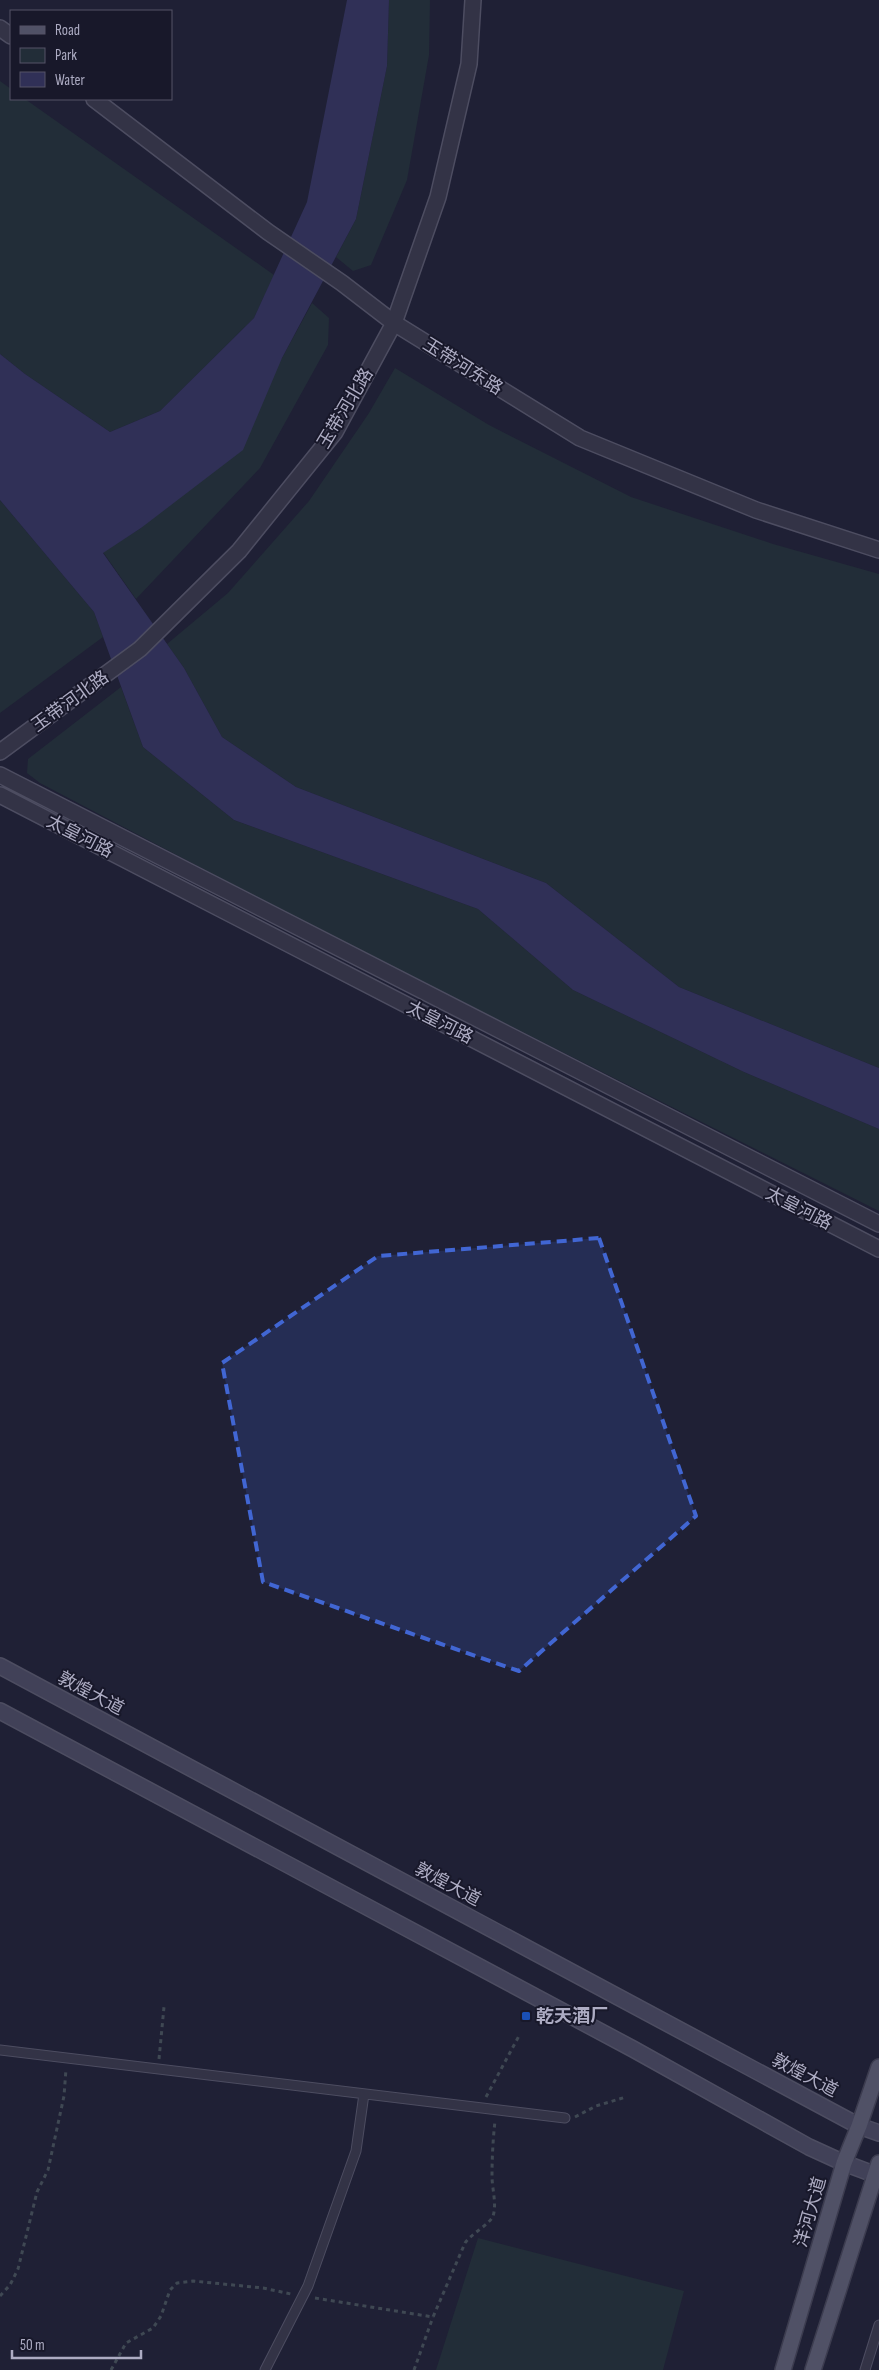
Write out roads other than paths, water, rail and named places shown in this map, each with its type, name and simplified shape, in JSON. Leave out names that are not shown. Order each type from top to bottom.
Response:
[{"type":"main road","name":"敦煌大道","points":[[0,1666],[860,2126],[879,2133]]},
{"type":"main road","points":[[0,1711],[624,2045],[809,2147],[844,2163],[878,2171],[813,2370]]},
{"type":"main road","name":"洋河大道","points":[[783,2370],[844,2163],[860,2126],[879,2067]]},
{"type":"street","name":"玉带河北路","points":[[0,752],[140,649],[239,551],[335,432],[394,323],[438,197],[469,64],[473,0]]},
{"type":"street","name":"玉带河东路","points":[[95,100],[268,232],[342,283],[394,323],[580,438],[756,510],[879,550]]},
{"type":"street","name":"太皇河路","points":[[0,775],[879,1224]]},
{"type":"street","name":"太皇河路","points":[[0,795],[879,1249]]},
{"type":"lane","points":[[0,2050],[565,2118]]},
{"type":"lane","points":[[265,2370],[303,2296],[356,2151],[364,2094]]},
{"type":"lane","points":[[864,2370],[879,2325]]},
{"type":"water","points":[[347,0],[389,0],[387,66],[356,219],[282,358],[243,450],[141,528],[103,553],[184,668],[222,737],[296,787],[546,883],[679,987],[879,1068],[879,1129],[744,1072],[573,990],[478,909],[234,820],[143,747],[94,612],[0,500],[0,354],[25,374],[110,432],[160,411],[254,318],[307,202]]},
{"type":"place","name":"乾天酒厂","points":[[526,2016]]}]
